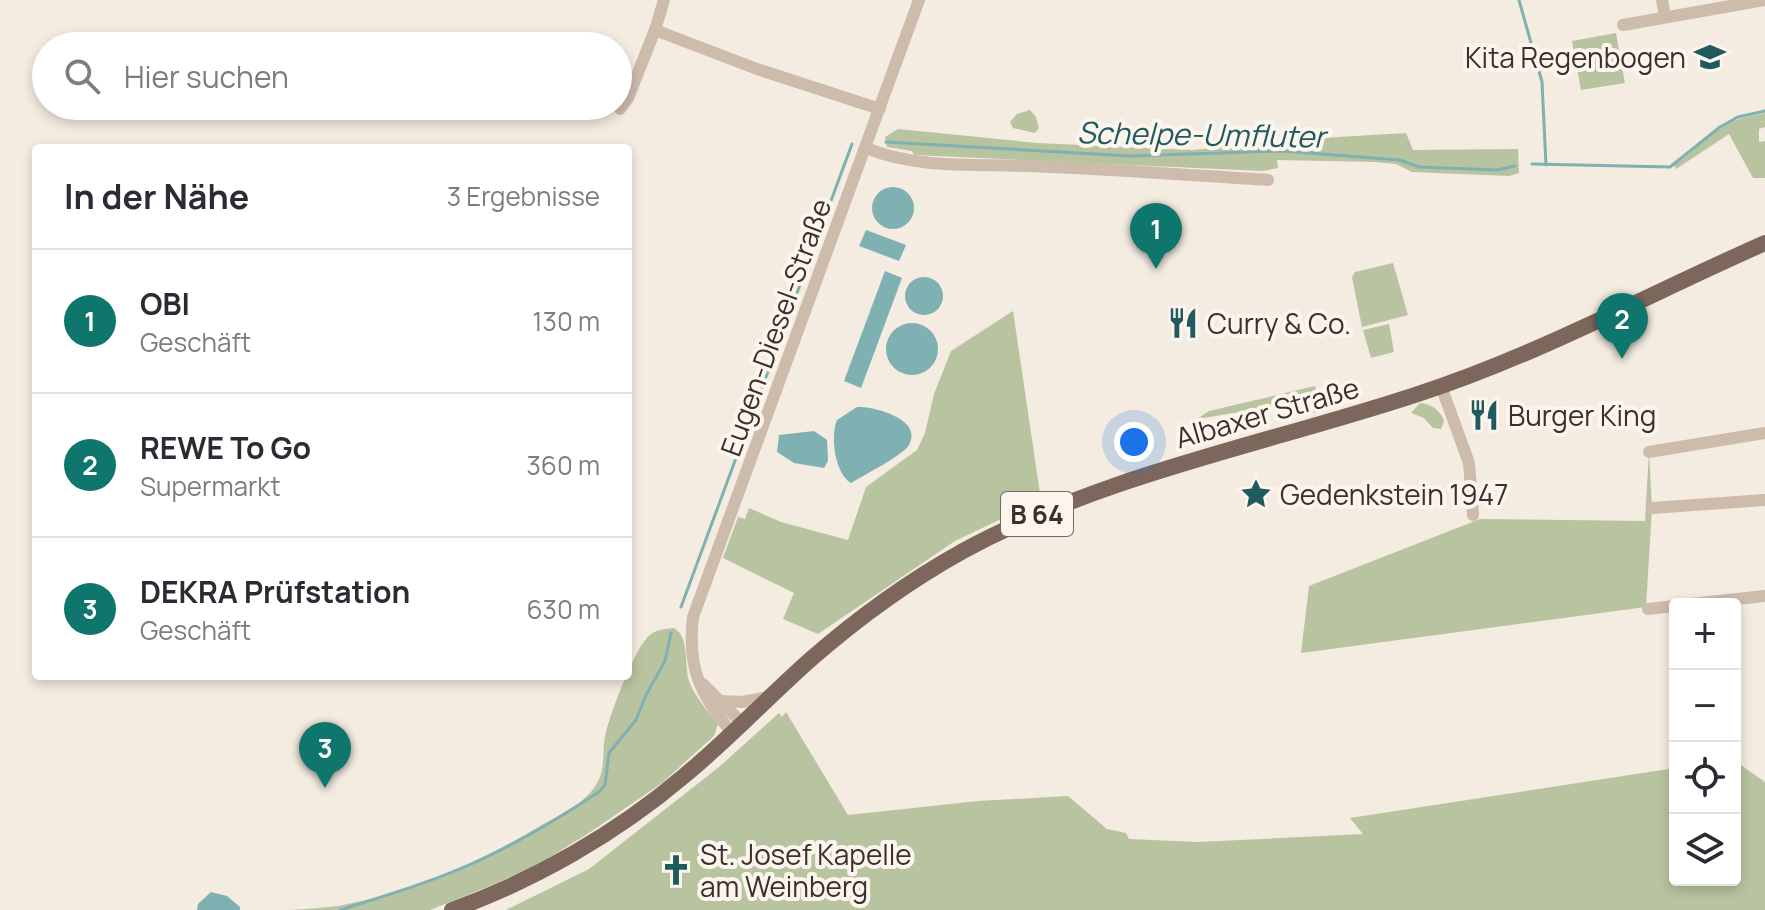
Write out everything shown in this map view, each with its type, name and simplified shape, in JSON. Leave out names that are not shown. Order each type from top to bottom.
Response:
[{"type":"main road","name":"Albaxer Straße","points":[[452,910],[520,880],[588,843],[654,800],[738,729],[836,638],[895,594],[957,555],[1022,521],[1125,481],[1441,386],[1566,335],[1765,243]]},
{"type":"street","points":[[632,88],[664,0]]},
{"type":"street","name":"Eugen-Diesel-Straße","points":[[738,729],[702,693],[694,672],[690,643],[693,617],[919,0]]},
{"type":"street","points":[[1662,0],[1665,17]]},
{"type":"street","points":[[1623,25],[1764,0]]},
{"type":"street","points":[[655,30],[746,65],[880,109]]},
{"type":"street","points":[[866,148],[895,158],[938,164],[1030,166],[1268,180]]},
{"type":"street","points":[[1441,386],[1469,463],[1473,515]]},
{"type":"street","points":[[1649,452],[1765,433]]},
{"type":"street","points":[[1652,508],[1765,500]]},
{"type":"street","points":[[1741,599],[1765,596]]},
{"type":"street","points":[[1648,609],[1669,607]]},
{"type":"street","points":[[694,672],[720,701],[738,729]]},
{"type":"street","points":[[720,701],[742,702],[772,696]]},
{"type":"green space","points":[[1616,33],[1625,83],[1581,90],[1572,41]]},
{"type":"green space","points":[[1030,110],[1039,128],[1035,133],[1013,128],[1010,122],[1017,114]]},
{"type":"green space","points":[[1765,113],[1765,127],[1759,129],[1759,142],[1765,141],[1765,178],[1753,178],[1729,134],[1676,169],[1674,165],[1722,128],[1739,119]]},
{"type":"green space","points":[[898,129],[1037,143],[1194,150],[1271,141],[1406,133],[1413,150],[1518,149],[1519,173],[1509,176],[1412,172],[1396,164],[1375,162],[1277,160],[1278,168],[1262,171],[914,155],[912,151],[887,147],[885,137]]},
{"type":"green space","points":[[1393,263],[1408,315],[1362,327],[1352,277],[1355,272]]},
{"type":"green space","points":[[1013,311],[1041,500],[955,541],[818,634],[783,619],[794,593],[723,558],[738,517],[745,519],[749,508],[781,522],[848,540],[866,487],[917,450],[951,351]]},
{"type":"green space","points":[[1389,324],[1394,352],[1371,358],[1363,330]]},
{"type":"green space","points":[[1315,386],[1322,412],[1270,407],[1197,419],[1209,411]]},
{"type":"green space","points":[[1420,403],[1432,406],[1440,414],[1444,421],[1441,429],[1433,428],[1424,418],[1411,413]]},
{"type":"green space","points":[[1649,452],[1652,508],[1646,607],[1301,653],[1309,586],[1480,519],[1645,521]]},
{"type":"green space","points":[[674,628],[679,632],[689,681],[718,724],[714,736],[662,783],[542,862],[430,910],[289,910],[338,906],[418,884],[494,851],[579,803],[599,779],[609,722],[625,680],[632,680],[632,664],[645,641],[659,630]]},
{"type":"green space","points":[[786,712],[848,815],[978,801],[1068,796],[1107,829],[1126,833],[1129,839],[1198,842],[1363,834],[1350,818],[1669,769],[1669,886],[1741,886],[1741,765],[1765,782],[1765,910],[506,910],[589,869],[719,767],[779,713],[782,717]]},
{"type":"water","points":[[893,187],[908,193],[914,208],[908,223],[893,229],[878,223],[872,208],[878,193]]},
{"type":"water","points":[[866,230],[906,245],[899,261],[859,246]]},
{"type":"water","points":[[885,271],[902,278],[861,388],[844,381]]},
{"type":"water","points":[[924,277],[937,283],[943,296],[937,309],[924,315],[911,309],[905,296],[911,283]]},
{"type":"water","points":[[912,323],[930,331],[938,349],[930,367],[912,375],[894,367],[886,349],[894,331]]},
{"type":"water","points":[[857,407],[895,416],[909,428],[912,436],[909,445],[899,454],[851,483],[841,472],[835,454],[834,435],[837,420]]},
{"type":"water","points":[[814,431],[827,440],[828,461],[824,468],[794,463],[777,452],[779,435]]},
{"type":"water","points":[[211,892],[227,896],[240,910],[197,910],[198,904]]},
{"type":"waterway","points":[[1519,0],[1542,82],[1546,165]]},
{"type":"waterway","points":[[1532,164],[1670,167],[1720,127],[1738,117],[1765,111]]},
{"type":"waterway","name":"Schelpe-Umfluter","points":[[886,142],[1130,156],[1283,151],[1399,160],[1419,167],[1497,170],[1515,166]]},
{"type":"waterway","name":"Schelpe-Umfluter","points":[[681,607],[852,144]]},
{"type":"waterway","name":"Schelpe-Umfluter","points":[[340,910],[453,872],[486,857],[599,792],[605,785],[609,753],[636,720],[665,661],[671,633]]},
{"type":"place","name":"Kita Regenbogen","points":[[1710,57]]},
{"type":"place","name":"OBI","points":[[1156,269]]},
{"type":"place","name":"Curry & Co.","points":[[1183,323]]},
{"type":"place","name":"REWE To Go","points":[[1622,359]]},
{"type":"place","name":"Burger King","points":[[1484,415]]},
{"type":"place","name":"Gedenkstein 1947","points":[[1256,494]]},
{"type":"place","name":"DEKRA Prüfstation","points":[[325,788]]},
{"type":"place","name":"St. Josef Kapelle am Weinberg","points":[[676,870]]}]
